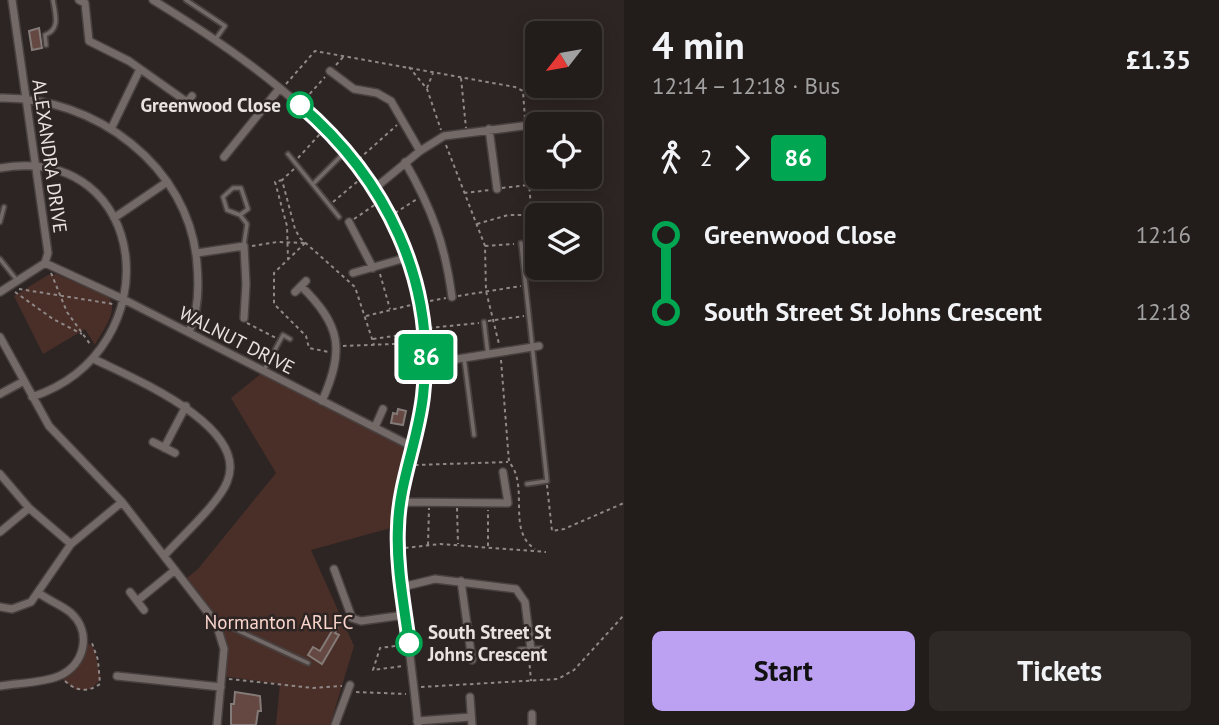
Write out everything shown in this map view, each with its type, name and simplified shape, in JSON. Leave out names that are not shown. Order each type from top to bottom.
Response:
[{"type":"street","name":"ALEXANDRA DRIVE","points":[[0,292],[45,263],[48,253],[12,0]]},
{"type":"street","points":[[79,0],[85,3],[89,41],[140,69],[187,102]]},
{"type":"street","points":[[153,0],[280,89],[326,128],[366,174],[391,215],[409,257],[421,303],[426,343],[426,364],[413,447],[400,502],[397,549],[418,723],[471,721],[470,696]]},
{"type":"street","points":[[111,129],[140,69]]},
{"type":"street","points":[[330,71],[354,89],[384,96],[403,120],[420,151]]},
{"type":"street","points":[[224,157],[280,89]]},
{"type":"street","points":[[0,98],[70,109],[111,129],[143,153],[167,182],[185,214],[197,253],[198,294],[189,332]]},
{"type":"street","points":[[375,188],[405,162],[444,136],[466,131],[523,126]]},
{"type":"street","points":[[489,130],[497,189]]},
{"type":"street","points":[[405,162],[424,195],[446,250],[452,298]]},
{"type":"street","points":[[0,168],[36,167],[61,173],[86,187],[114,218],[127,254],[129,268],[122,302],[96,356],[68,382],[32,397]]},
{"type":"street","points":[[114,218],[167,182]]},
{"type":"street","points":[[349,222],[375,267]]},
{"type":"street","points":[[197,253],[243,246],[246,284],[244,318]]},
{"type":"street","points":[[353,273],[409,257]]},
{"type":"street","name":"WALNUT DRIVE","points":[[45,263],[189,332],[413,447]]},
{"type":"street","points":[[301,287],[329,317],[337,348],[322,401]]},
{"type":"street","points":[[0,337],[32,397],[58,437],[122,502],[219,628],[225,649],[218,725]]},
{"type":"street","points":[[426,364],[535,346]]},
{"type":"street","points":[[96,356],[186,406],[213,432],[227,454],[230,473],[222,491],[164,556]]},
{"type":"street","points":[[0,394],[24,381]]},
{"type":"street","points":[[164,448],[186,406]]},
{"type":"street","points":[[375,427],[383,408]]},
{"type":"street","points":[[153,442],[175,453]]},
{"type":"street","points":[[400,502],[508,503],[503,472]]},
{"type":"street","points":[[0,474],[29,508],[71,544]]},
{"type":"street","points":[[0,607],[21,608],[39,593],[71,544],[122,502]]},
{"type":"street","points":[[0,533],[29,508]]},
{"type":"street","points":[[334,569],[352,618],[361,621],[405,615]]},
{"type":"street","points":[[137,601],[175,570]]},
{"type":"street","points":[[402,587],[435,579],[520,592],[525,602],[526,650],[541,650]]},
{"type":"street","points":[[461,581],[472,662]]},
{"type":"street","points":[[130,592],[144,610]]},
{"type":"street","points":[[0,686],[58,676],[74,665],[85,640],[79,622],[72,614],[39,593]]},
{"type":"street","points":[[117,676],[222,687]]},
{"type":"street","points":[[335,725],[348,688]]},
{"type":"street","points":[[532,715],[533,725]]},
{"type":"lane","points":[[46,45],[45,35],[53,31],[56,23],[53,0]]},
{"type":"lane","points":[[186,0],[225,26],[214,42]]},
{"type":"lane","points":[[313,184],[347,151]]},
{"type":"lane","points":[[288,154],[339,217]]},
{"type":"lane","points":[[240,215],[248,209],[241,188],[233,188],[223,197],[227,210],[240,215],[247,224],[243,246]]},
{"type":"lane","points":[[0,222],[4,207]]},
{"type":"lane","points":[[521,243],[528,315],[535,346],[547,481],[527,484]]},
{"type":"lane","points":[[0,259],[18,281]]},
{"type":"lane","points":[[484,322],[488,355]]},
{"type":"lane","points":[[263,372],[283,335],[290,339]]},
{"type":"lane","points":[[464,358],[474,435]]},
{"type":"lane","points":[[219,628],[226,625],[308,663]]},
{"type":"path","points":[[280,89],[315,51],[461,76],[523,90],[531,203]]},
{"type":"path","points":[[300,105],[344,56]]},
{"type":"path","points":[[409,67],[427,89],[485,246],[486,291],[495,318],[500,352],[509,462],[516,471],[522,536],[534,550]]},
{"type":"path","points":[[427,89],[434,72]]},
{"type":"path","points":[[461,76],[466,131]]},
{"type":"path","points":[[356,162],[403,120]]},
{"type":"path","points":[[288,260],[287,226],[275,182],[282,180],[326,128]]},
{"type":"path","points":[[330,205],[366,174]]},
{"type":"path","points":[[282,180],[295,229],[355,287],[374,345]]},
{"type":"path","points":[[391,215],[424,195]]},
{"type":"path","points":[[349,222],[382,200]]},
{"type":"path","points":[[476,224],[508,215],[525,215]]},
{"type":"path","points":[[243,246],[306,242]]},
{"type":"path","points":[[306,242],[274,273],[274,304],[306,336],[309,348],[318,352],[337,348],[426,343]]},
{"type":"path","points":[[485,246],[525,243]]},
{"type":"path","points":[[45,263],[61,295],[66,312],[96,356]]},
{"type":"path","points":[[375,267],[391,310]]},
{"type":"path","points":[[365,316],[421,303],[525,286]]},
{"type":"path","points":[[8,287],[122,302]]},
{"type":"path","points":[[8,287],[53,319],[82,334]]},
{"type":"path","points":[[372,339],[528,315]]},
{"type":"path","points":[[244,318],[244,322],[280,341]]},
{"type":"path","points":[[409,465],[509,462]]},
{"type":"path","points":[[547,481],[552,531],[564,529],[624,503]]},
{"type":"path","points":[[428,546],[429,502]]},
{"type":"path","points":[[457,502],[458,545]]},
{"type":"path","points":[[488,503],[488,548]]},
{"type":"path","points":[[397,549],[458,545],[546,552]]},
{"type":"path","points":[[222,678],[313,688],[414,691],[558,679],[574,670],[624,615]]},
{"type":"path","points":[[85,640],[94,648],[102,679]]},
{"type":"path","points":[[409,643],[380,648],[373,670],[411,665]]},
{"type":"path","points":[[526,650],[531,682]]},
{"type":"path","points":[[58,676],[76,690],[96,687],[102,679],[117,676]]},
{"type":"green space","points":[[56,274],[109,297],[112,309],[95,345],[85,329],[43,354],[14,296],[48,275]]},
{"type":"green space","points":[[263,372],[413,447],[398,526],[311,550],[354,646],[330,725],[276,725],[280,684],[223,676],[220,631],[183,581],[198,569],[276,473],[231,398]]},
{"type":"green space","points":[[85,641],[94,648],[101,679],[91,689],[76,690],[58,676],[74,665]]},
{"type":"building","points":[[39,28],[42,48],[32,50],[29,31]]},
{"type":"building","points":[[398,409],[406,411],[403,425],[391,423],[393,413],[397,414]]},
{"type":"building","name":"Normanton ARLFC","points":[[335,626],[338,628],[335,633],[339,635],[322,664],[308,655],[313,647],[320,651]]},
{"type":"building","points":[[235,692],[260,696],[261,711],[258,711],[256,725],[231,725],[231,704],[234,704]]},
{"type":"bus line","name":"86","points":[[300,105],[347,151],[366,174],[386,206],[409,257],[422,311],[426,338],[423,397],[400,502],[397,549],[409,643]]},
{"type":"place","name":"Greenwood Close","points":[[300,105]]},
{"type":"place","name":"South Street St Johns Crescent","points":[[409,643]]}]
